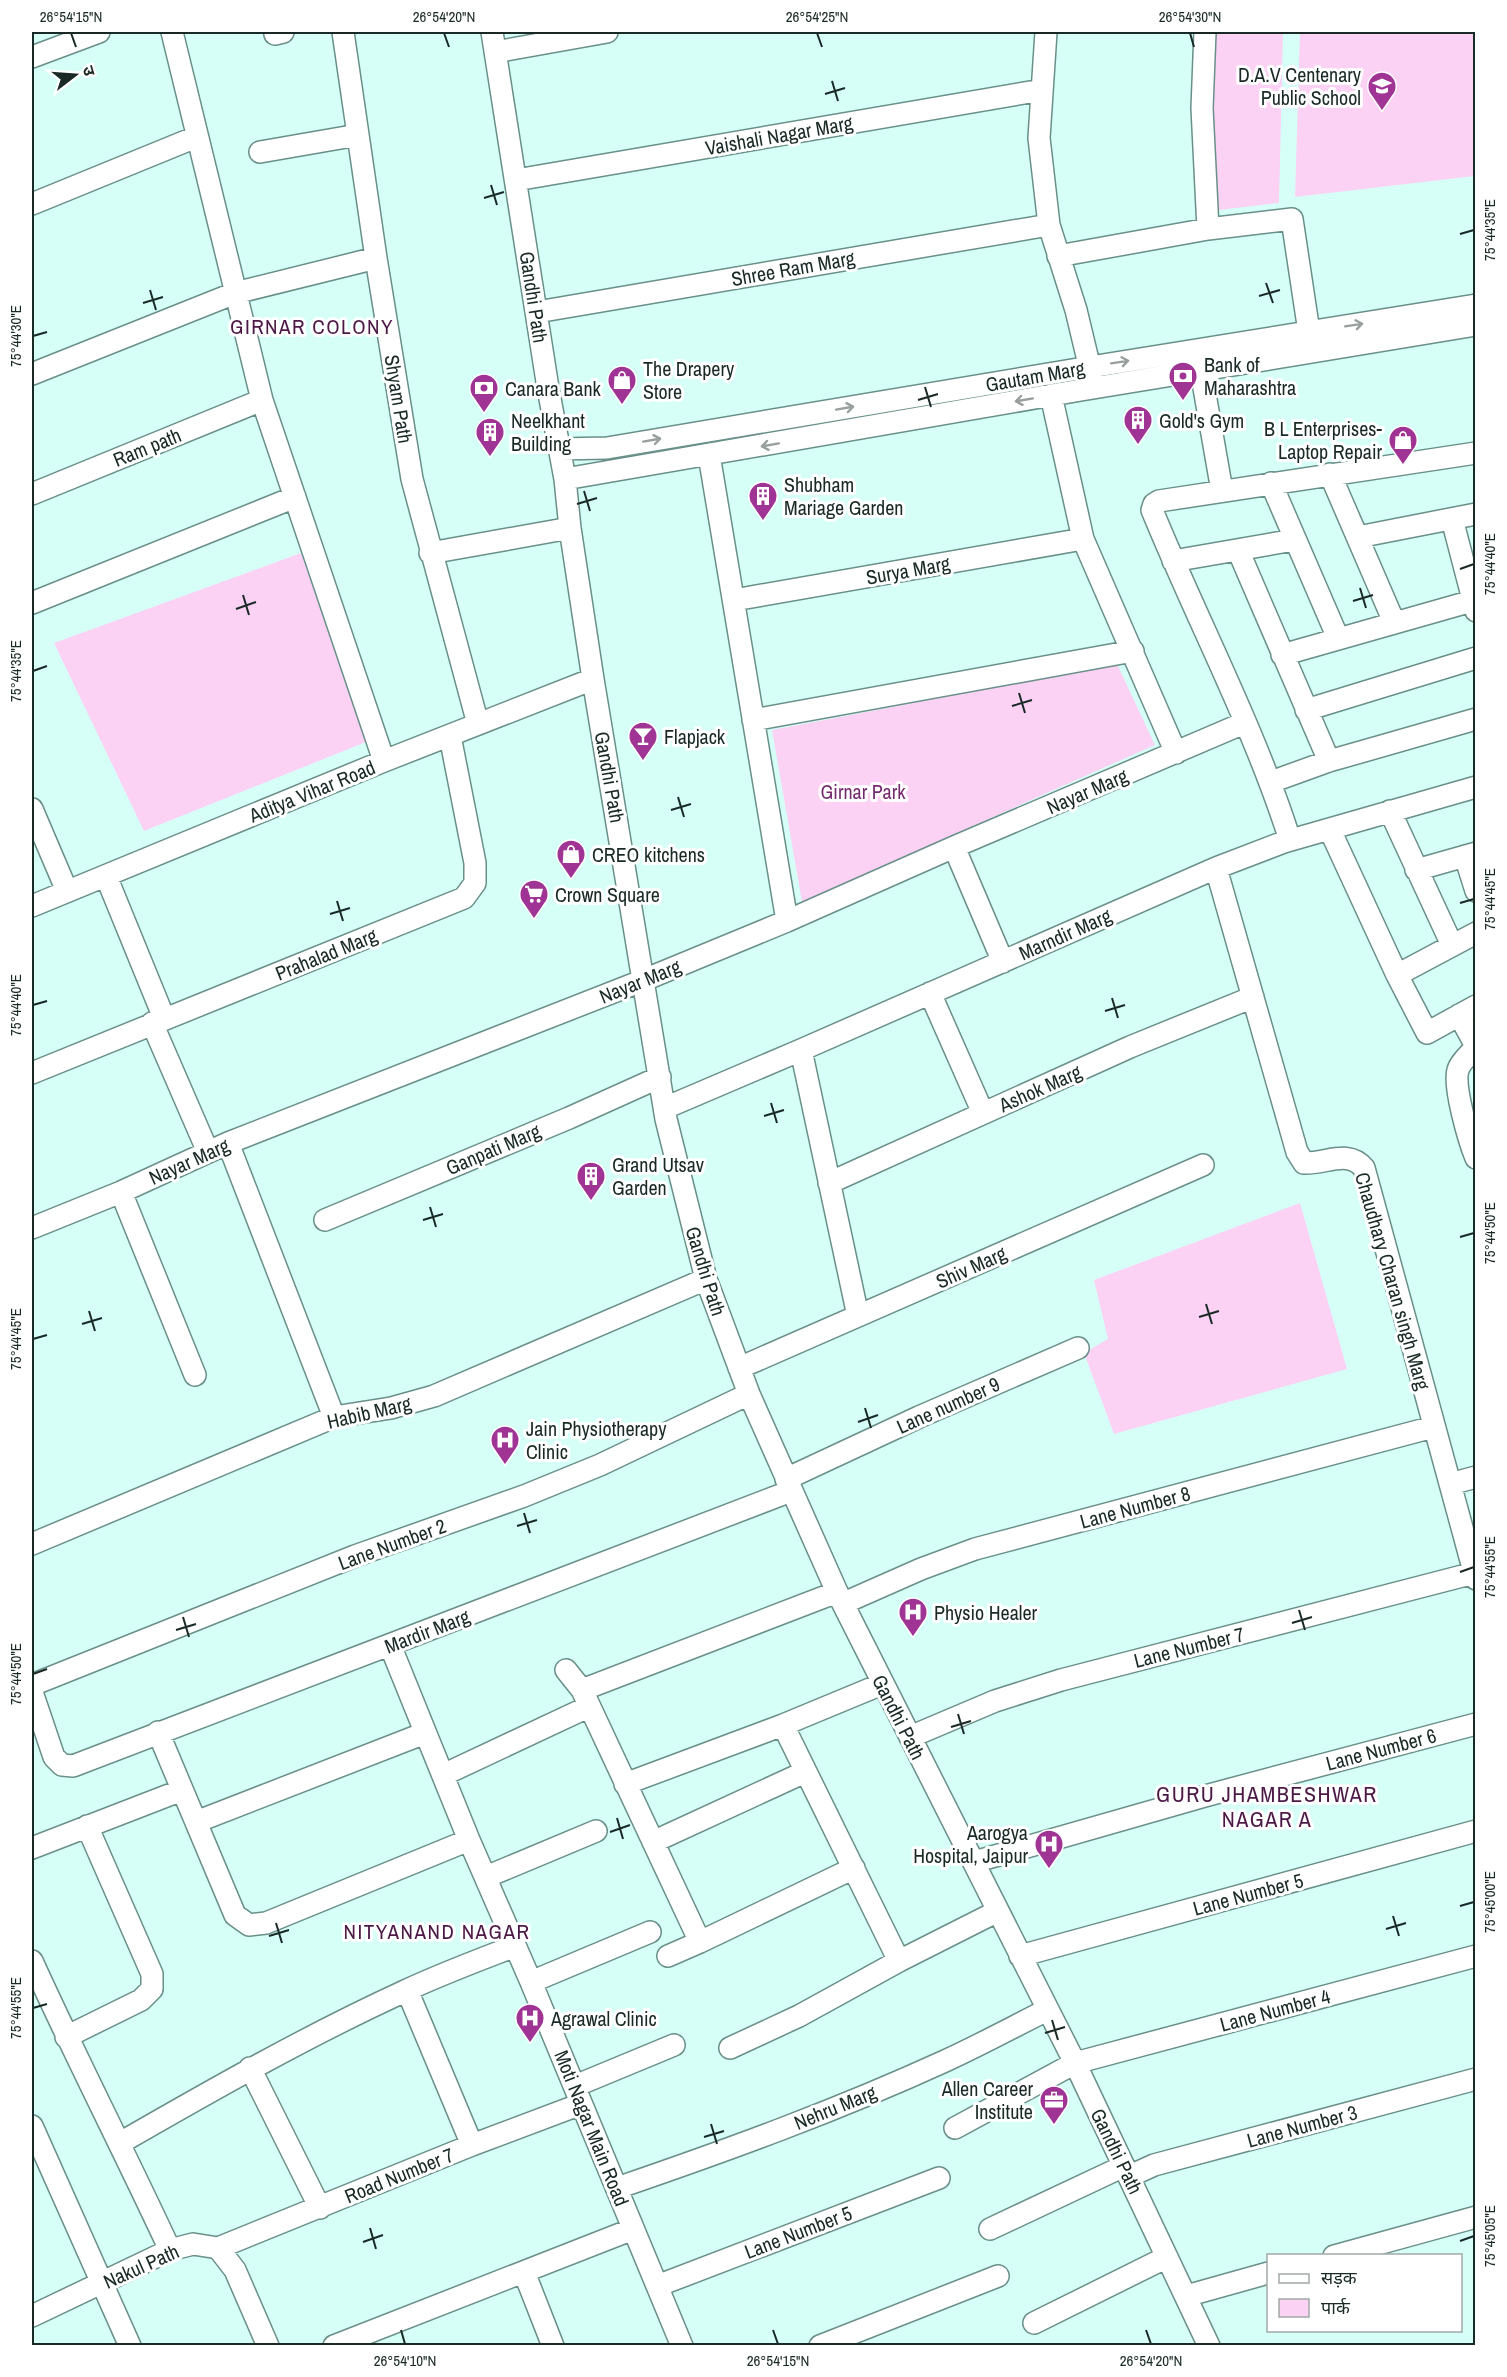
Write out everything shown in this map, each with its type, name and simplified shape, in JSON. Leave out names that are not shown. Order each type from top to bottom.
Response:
[{"type":"street","points":[[32,57],[99,32]]},
{"type":"street","points":[[172,32],[196,138],[262,400],[384,761]]},
{"type":"street","name":"Shyam Path","points":[[343,32],[376,258],[412,479],[430,553],[478,724]]},
{"type":"street","points":[[494,42],[607,32]]},
{"type":"street","points":[[1046,32],[1039,138],[1049,225],[1058,256],[1064,311],[1086,378]]},
{"type":"street","points":[[1205,32],[1202,108],[1208,229]]},
{"type":"street","name":"Gandhi Path","points":[[494,42],[565,479],[570,528],[593,679],[664,1108],[706,1280],[749,1394],[841,1598],[882,1684],[1075,2063],[1209,2346]]},
{"type":"street","name":"Vaishali Nagar Marg","points":[[516,180],[1042,90]]},
{"type":"street","points":[[260,152],[358,135]]},
{"type":"street","points":[[32,204],[196,138]]},
{"type":"street","points":[[1058,256],[1208,229],[1292,219],[1309,332]]},
{"type":"street","name":"Shree Ram Marg","points":[[537,312],[1049,225]]},
{"type":"street","points":[[32,374],[234,293],[376,258]]},
{"type":"street","name":"Gautam Marg","points":[[559,449],[594,449],[1086,378],[1309,332],[1476,305]]},
{"type":"street","name":"Gautam Marg","points":[[565,479],[1051,395],[1086,378],[1201,371],[1476,325]]},
{"type":"street","points":[[1201,371],[1222,490]]},
{"type":"street","points":[[1051,395],[1083,539],[1176,753]]},
{"type":"street","name":"Ram path","points":[[32,494],[262,400]]},
{"type":"street","points":[[1290,840],[1271,782],[1173,561],[1152,510],[1154,504],[1159,501],[1222,490],[1476,453]]},
{"type":"street","points":[[709,455],[787,921]]},
{"type":"street","points":[[1329,474],[1394,622]]},
{"type":"street","points":[[1271,483],[1338,638]]},
{"type":"street","points":[[32,601],[295,497]]},
{"type":"street","points":[[1358,537],[1476,514]]},
{"type":"street","points":[[1282,655],[1394,622],[1474,606],[1452,519]]},
{"type":"street","points":[[430,553],[570,528]]},
{"type":"street","name":"Surya Marg","points":[[734,600],[1083,539]]},
{"type":"street","points":[[1173,561],[1294,540]]},
{"type":"street","points":[[1238,550],[1329,761]]},
{"type":"street","points":[[753,720],[1133,651]]},
{"type":"street","points":[[1306,710],[1476,658]]},
{"type":"street","name":"Aditya Vihar Road","points":[[32,906],[384,761],[593,679]]},
{"type":"street","points":[[1271,782],[1329,761],[1476,719]]},
{"type":"street","name":"Nayar Marg","points":[[32,1228],[121,1192],[228,1143],[644,980],[787,921],[1244,723]]},
{"type":"street","name":"Prahalad Marg","points":[[32,1073],[158,1020],[464,898],[475,883],[475,863],[450,736]]},
{"type":"street","name":"Marndir Marg","points":[[664,1108],[1216,868],[1290,840],[1476,787]]},
{"type":"street","points":[[32,808],[67,891]]},
{"type":"street","points":[[1390,811],[1452,945]]},
{"type":"street","points":[[1330,830],[1396,975],[1427,1033],[1467,1010],[1476,1046],[1458,1069],[1458,1084],[1465,1130],[1475,1153]]},
{"type":"street","points":[[954,847],[1003,962]]},
{"type":"street","points":[[1416,870],[1470,854],[1476,891]]},
{"type":"street","name":"Chaudhary Charan singh Marg","points":[[1216,868],[1297,1152],[1304,1163],[1314,1164],[1345,1157],[1357,1160],[1364,1168],[1475,1576]]},
{"type":"street","points":[[106,876],[208,1152]]},
{"type":"street","points":[[1396,975],[1476,933]]},
{"type":"street","points":[[930,993],[983,1113]]},
{"type":"street","name":"Ashok Marg","points":[[829,1183],[1130,1047],[1253,997]]},
{"type":"street","points":[[801,1050],[858,1316]]},
{"type":"street","name":"Ganpati Marg","points":[[325,1220],[569,1118],[660,1077]]},
{"type":"street","points":[[228,1143],[334,1417]]},
{"type":"street","name":"Shiv Marg","points":[[739,1368],[1203,1165]]},
{"type":"street","points":[[121,1192],[195,1375]]},
{"type":"street","name":"Habib Marg","points":[[32,1544],[334,1417],[392,1408],[434,1396],[706,1280]]},
{"type":"street","name":"Lane number 9","points":[[789,1485],[919,1417],[1078,1348]]},
{"type":"street","name":"Lane Number 2","points":[[32,1685],[356,1556],[524,1496],[600,1465],[749,1394]]},
{"type":"street","name":"Lane Number 8","points":[[442,1775],[585,1698],[841,1598],[975,1549],[1433,1427]]},
{"type":"street","points":[[1450,1484],[1476,1477]]},
{"type":"street","name":"Mardir Marg","points":[[32,1692],[54,1757],[62,1766],[73,1766],[390,1645],[789,1485]]},
{"type":"street","name":"Lane Number 7","points":[[910,1737],[995,1701],[1061,1680],[1475,1576]]},
{"type":"street","name":"Moti Nagar Main Road","points":[[390,1645],[469,1840],[531,1982],[682,2346]]},
{"type":"street","points":[[566,1670],[585,1698],[700,1942]]},
{"type":"street","points":[[625,1784],[783,1725],[882,1684]]},
{"type":"street","name":"Lane Number 6","points":[[974,1862],[1205,1796],[1476,1724]]},
{"type":"street","points":[[783,1725],[899,1961]]},
{"type":"street","points":[[158,1732],[235,1914],[249,1925],[266,1923],[469,1840]]},
{"type":"street","points":[[196,1822],[425,1733]]},
{"type":"street","points":[[653,1842],[805,1772]]},
{"type":"street","points":[[32,1848],[182,1790]]},
{"type":"street","points":[[66,2037],[141,2000],[152,1989],[152,1974],[87,1827]]},
{"type":"street","points":[[486,1877],[596,1831]]},
{"type":"street","name":"Lane Number 5","points":[[1020,1956],[1476,1832]]},
{"type":"street","points":[[668,1956],[854,1868]]},
{"type":"street","points":[[730,2048],[799,2016],[899,1961],[998,1911]]},
{"type":"street","points":[[531,1982],[650,1932]]},
{"type":"street","points":[[120,2143],[250,2068],[407,1990],[515,1946]]},
{"type":"street","name":"Lane Number 4","points":[[955,2128],[1075,2063],[1476,1956]]},
{"type":"street","points":[[32,1961],[66,2037],[120,2143],[170,2250]]},
{"type":"street","points":[[407,1990],[472,2145]]},
{"type":"street","name":"Nehru Marg","points":[[616,2188],[717,2154],[815,2116],[946,2061],[1047,2010]]},
{"type":"street","name":"Road Number 7","points":[[218,2248],[472,2145],[578,2095],[674,2045]]},
{"type":"street","points":[[250,2068],[320,2208]]},
{"type":"street","name":"Lane Number 3","points":[[990,2229],[1127,2171],[1476,2079]]},
{"type":"street","points":[[32,2126],[130,2346]]},
{"type":"street","name":"Lane Number 5","points":[[657,2286],[939,2178]]},
{"type":"street","points":[[1341,2254],[1476,2217]]},
{"type":"street","points":[[334,2346],[633,2229]]},
{"type":"street","name":"Nakul Path","points":[[32,2316],[170,2250],[193,2244],[218,2248]]},
{"type":"street","points":[[218,2248],[235,2270],[268,2346]]},
{"type":"street","points":[[1034,2323],[1167,2257]]},
{"type":"street","points":[[524,2272],[553,2346]]},
{"type":"street","points":[[1186,2296],[1267,2274]]},
{"type":"street","points":[[820,2346],[998,2276]]},
{"type":"green space","points":[[1215,32],[1283,32],[1279,203],[1219,210],[1209,135]]},
{"type":"green space","name":"D.A.V Centenary Public School","points":[[1300,32],[1475,32],[1475,176],[1295,197]]},
{"type":"green space","points":[[301,553],[366,742],[144,831],[54,643]]},
{"type":"green space","name":"Girnar Park","points":[[1117,664],[1155,745],[802,902],[772,730]]},
{"type":"green space","points":[[1300,1203],[1347,1369],[1114,1434],[1084,1353],[1108,1339],[1094,1280]]},
{"type":"place","name":"D.A.V Centenary Public School","points":[[1382,112]]},
{"type":"place","name":"Bank of Maharashtra","points":[[1183,402]]},
{"type":"place","name":"The Drapery Store","points":[[622,406]]},
{"type":"place","name":"Canara Bank","points":[[484,414]]},
{"type":"place","name":"Gold's Gym","points":[[1138,446]]},
{"type":"place","name":"Neelkhant Building","points":[[490,458]]},
{"type":"place","name":"B L Enterprises- Laptop Repair","points":[[1403,466]]},
{"type":"place","name":"Shubham Mariage Garden","points":[[763,522]]},
{"type":"place","name":"Flapjack","points":[[643,762]]},
{"type":"place","name":"CREO kitchens","points":[[571,880]]},
{"type":"place","name":"Crown Square","points":[[534,920]]},
{"type":"place","name":"Grand Utsav Garden","points":[[591,1202]]},
{"type":"place","name":"Jain Physiotherapy Clinic","points":[[505,1466]]},
{"type":"place","name":"Physio Healer","points":[[913,1638]]},
{"type":"place","name":"Aarogya Hospital, Jaipur","points":[[1049,1870]]},
{"type":"place","name":"Agrawal Clinic","points":[[530,2044]]},
{"type":"place","name":"Allen Career Institute","points":[[1054,2126]]},
{"type":"district","name":"GIRNAR COLONY","points":[[312,326]]},
{"type":"district","name":"GURU JHAMBESHWAR NAGAR A","points":[[1267,1806]]},
{"type":"district","name":"NITYANAND NAGAR","points":[[437,1931]]}]
